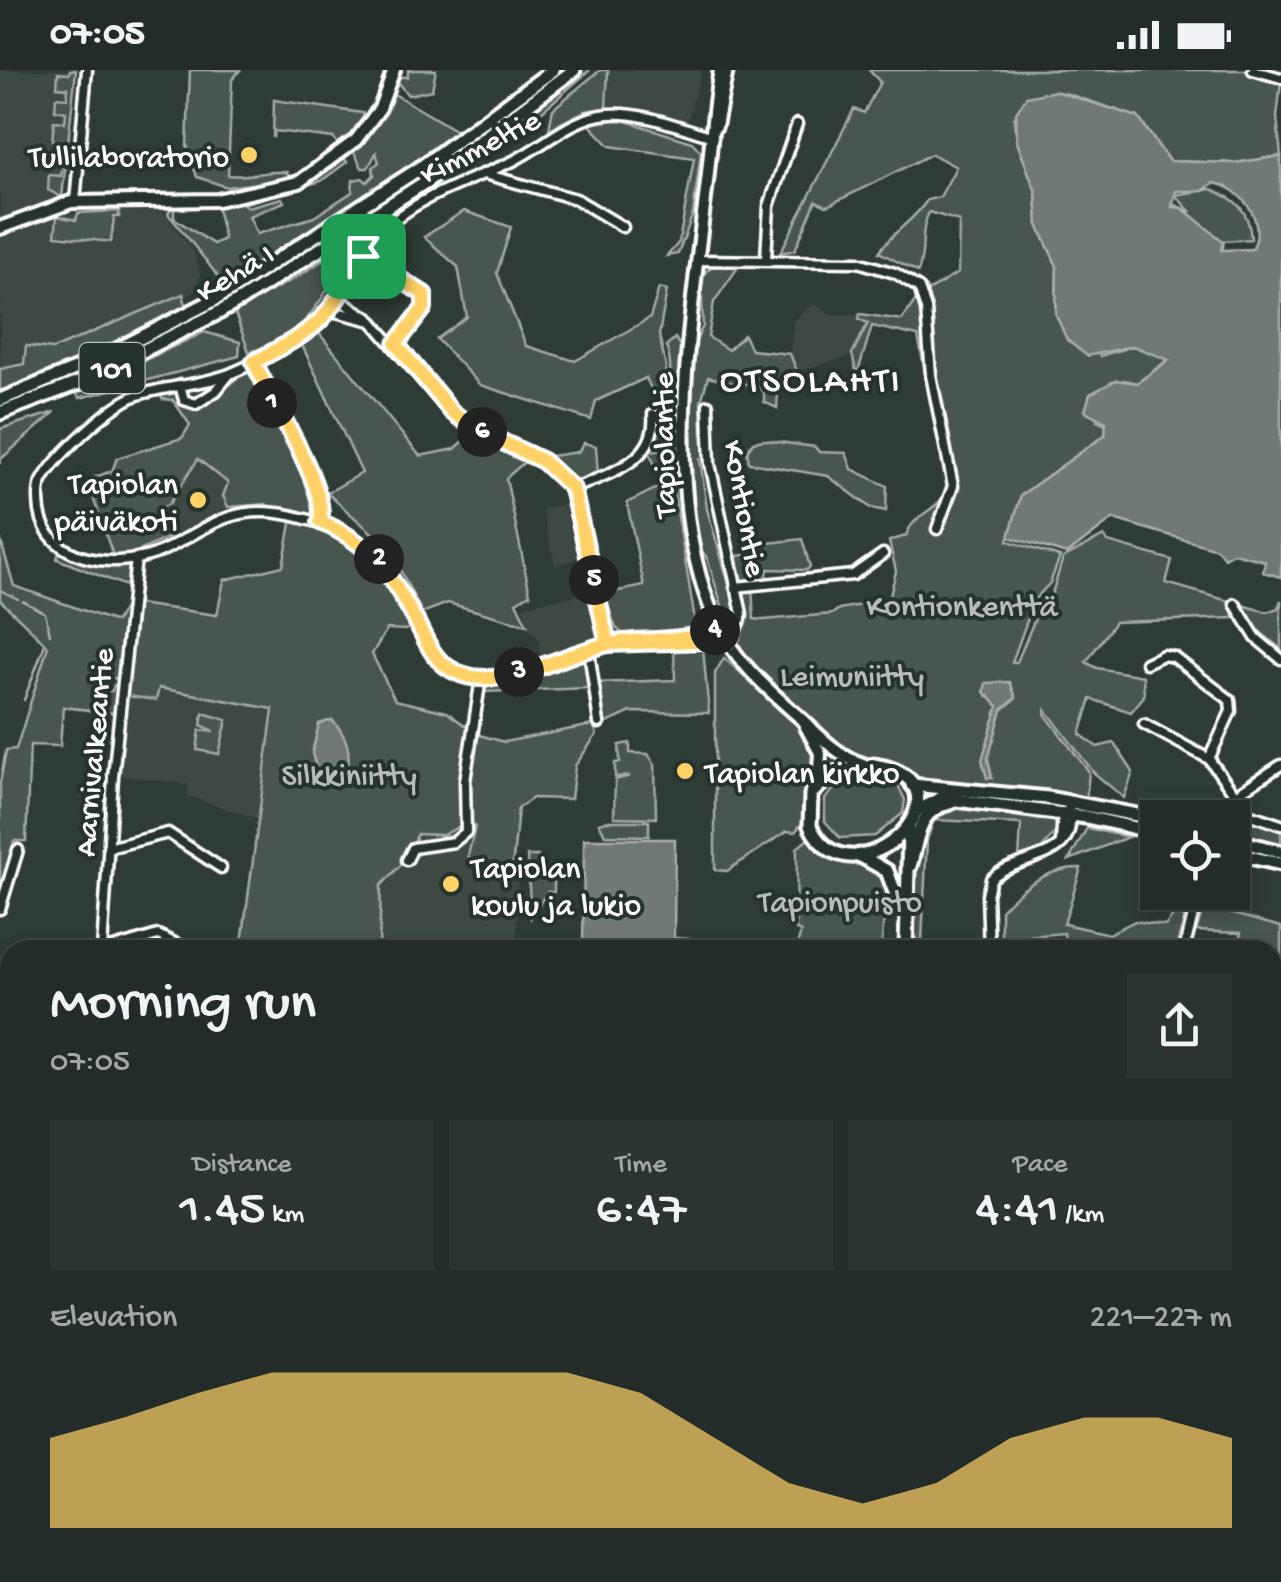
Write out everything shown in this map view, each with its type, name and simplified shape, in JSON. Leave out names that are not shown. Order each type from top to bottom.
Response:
[{"type":"main road","points":[[0,228],[75,202],[186,197],[213,200],[299,182],[340,156],[374,118],[394,70]]},
{"type":"main road","name":"Kehä I","points":[[235,295],[417,170],[553,70]]},
{"type":"main road","name":"Kehä I","points":[[0,413],[109,369],[217,306],[426,181],[574,70]]},
{"type":"main road","name":"Tapiolantie","points":[[724,70],[688,354],[686,482],[698,566],[726,640],[800,718],[849,759],[863,764]]},
{"type":"main road","name":"Kehä I","points":[[0,400],[217,306]]},
{"type":"main road","name":"Tapiolantie","points":[[800,718],[820,753],[818,784]]},
{"type":"main road","points":[[902,940],[900,904],[892,879],[880,865],[828,848],[812,832],[807,808],[818,784],[838,771],[863,764],[894,770],[912,786],[1067,810],[1140,828]]},
{"type":"main road","points":[[912,786],[917,811]]},
{"type":"main road","points":[[902,940],[909,828],[917,811],[934,799],[1140,817]]},
{"type":"main road","points":[[905,885],[922,822],[937,806],[959,801]]},
{"type":"main road","points":[[855,854],[886,847],[909,828]]},
{"type":"main road","points":[[1250,844],[1281,852]]},
{"type":"main road","points":[[1250,857],[1281,864]]},
{"type":"street","points":[[75,202],[87,70]]},
{"type":"street","points":[[1252,70],[1281,78]]},
{"type":"street","name":"Kimmeltie","points":[[136,558],[70,552],[52,540],[43,524],[40,486],[53,466],[82,438],[134,396],[229,375],[309,333],[332,311],[363,256],[384,229],[409,210],[581,120],[608,114],[713,137]]},
{"type":"street","points":[[766,258],[770,206],[798,124]]},
{"type":"street","points":[[483,174],[573,198],[624,227]]},
{"type":"street","points":[[363,256],[426,298],[423,310],[396,344]]},
{"type":"street","points":[[698,260],[766,258],[870,264],[918,288],[925,302],[931,375],[953,486],[937,528]]},
{"type":"street","points":[[339,300],[372,321],[396,344],[461,420],[548,465],[573,489],[608,644]]},
{"type":"street","points":[[332,311],[372,321]]},
{"type":"street","points":[[254,362],[314,480],[322,506],[320,522]]},
{"type":"street","points":[[180,385],[184,400],[196,404],[216,391],[229,375]]},
{"type":"street","name":"Kontiontie","points":[[708,406],[710,464],[742,618],[726,640]]},
{"type":"street","points":[[573,489],[644,452],[653,435],[653,414]]},
{"type":"street","points":[[136,558],[247,513],[278,513],[320,522],[349,536],[381,562],[440,661],[456,672],[481,678],[608,644],[726,640]]},
{"type":"street","points":[[735,587],[856,574],[882,554]]},
{"type":"street","name":"Aarnivalkeantie","points":[[104,940],[108,848],[136,558]]},
{"type":"street","points":[[1235,604],[1256,638],[1281,659]]},
{"type":"street","name":"Kontiontie","points":[[690,640],[742,618]]},
{"type":"street","points":[[589,651],[598,723]]},
{"type":"street","points":[[1146,663],[1163,655],[1174,657],[1230,700],[1231,711],[1209,760]]},
{"type":"street","points":[[408,860],[413,848],[454,842],[466,832],[465,781],[481,678]]},
{"type":"street","points":[[1144,724],[1209,760],[1235,795]]},
{"type":"street","points":[[1232,800],[1281,765]]},
{"type":"street","points":[[989,940],[987,895],[991,879],[1009,868],[1047,856],[1061,842],[1067,810]]},
{"type":"street","points":[[1250,819],[1281,825]]},
{"type":"street","points":[[108,848],[168,833],[221,868]]},
{"type":"street","points":[[0,909],[18,850]]},
{"type":"street","points":[[1187,940],[1194,910]]},
{"type":"street","points":[[143,940],[158,936],[174,940]]},
{"type":"shaded area","points":[[0,70],[76,70],[62,197],[0,222]]},
{"type":"shaded area","points":[[608,70],[702,70],[687,122],[636,107],[606,108]]},
{"type":"shaded area","points":[[1055,91],[1138,117],[1169,161],[1235,163],[1281,156],[1281,577],[1263,572],[1265,561],[1233,553],[1224,558],[1217,549],[1113,519],[1067,554],[1009,537],[1021,495],[1105,435],[1106,422],[1085,411],[1090,394],[1116,380],[1137,383],[1169,360],[1133,346],[1087,356],[1067,340],[1056,315],[1057,266],[1038,225],[1036,192],[1017,142],[1016,113],[1026,97]],"holes":[[[1213,183],[1242,198],[1254,217],[1257,228],[1252,249],[1221,250],[1223,241],[1182,208],[1172,207],[1176,191],[1203,191]]]},
{"type":"shaded area","points":[[160,208],[194,252],[201,277],[194,291],[176,304],[64,356],[0,369],[0,239],[62,215]]},
{"type":"shaded area","points":[[813,304],[832,314],[860,314],[859,319],[869,322],[852,356],[797,371],[790,354],[793,321]]},
{"type":"shaded area","name":"Tapiolan päiväkoti","points":[[198,459],[228,483],[223,496],[228,507],[174,535],[159,509],[169,503]]},
{"type":"shaded area","points":[[576,502],[587,554],[555,566],[542,509]]},
{"type":"shaded area","points":[[596,592],[608,644],[541,661],[538,639],[527,625],[523,605]]},
{"type":"shaded area","points":[[1010,682],[1016,698],[1002,710],[988,759],[992,778],[987,778],[982,760],[998,706],[984,692],[986,683]]},
{"type":"shaded area","points":[[159,688],[273,709],[261,820],[187,796],[188,785],[119,775],[127,696],[156,700]]},
{"type":"shaded area","points":[[332,720],[348,750],[347,771],[338,776],[317,771],[312,753],[319,724]]},
{"type":"shaded area","name":"Tapiolan koulu ja lukio","points":[[463,821],[475,827],[468,856],[487,872],[512,872],[518,879],[516,940],[379,940],[381,886],[417,834],[456,832]]},
{"type":"shaded area","points":[[584,839],[675,839],[674,938],[689,940],[583,940]]},
{"type":"green space","points":[[76,70],[62,197],[48,190],[49,175],[61,176],[62,166],[50,164],[52,151],[63,151],[63,141],[52,140],[54,121],[65,122],[66,112],[55,110],[56,97],[67,98],[68,88],[57,87],[58,73],[69,74]]},
{"type":"green space","points":[[190,70],[240,70],[232,80],[228,175],[287,172],[289,179],[227,187],[197,177],[187,146]]},
{"type":"green space","points":[[408,70],[436,70],[432,90],[408,95],[398,83],[399,77],[408,77]]},
{"type":"green space","points":[[590,70],[498,149],[487,142]]},
{"type":"green space","points":[[600,70],[608,70],[606,108],[585,111],[549,129],[553,109]]},
{"type":"green space","points":[[869,70],[1244,70],[1281,82],[1277,117],[1281,156],[1235,163],[1169,161],[1138,117],[1065,93],[1014,118],[1017,142],[1036,192],[1038,225],[1057,266],[1056,298],[1100,356],[1133,346],[1169,359],[1137,383],[1124,380],[1097,420],[1108,425],[1105,435],[1021,495],[1008,541],[1060,557],[1050,583],[1035,599],[1012,662],[1017,662],[1041,604],[1049,603],[1063,558],[1104,536],[1108,542],[1172,560],[1166,583],[1229,601],[1234,618],[1115,622],[1086,662],[1097,668],[1143,676],[1144,696],[1131,712],[1091,699],[1080,734],[1097,747],[1114,743],[1133,772],[1124,798],[1094,773],[1046,710],[1045,714],[1089,772],[1086,801],[919,783],[895,765],[847,754],[789,703],[737,645],[748,617],[743,588],[752,587],[754,619],[763,620],[832,614],[839,609],[889,600],[896,571],[889,541],[906,536],[914,522],[939,502],[948,489],[918,336],[872,326],[857,375],[852,354],[868,323],[859,319],[860,314],[902,320],[917,298],[958,273],[959,221],[929,212],[918,272],[879,252],[927,200],[940,197],[956,167],[932,154],[827,206],[816,201],[795,250],[780,253],[854,109],[864,113],[880,82]]},
{"type":"green space","points":[[394,94],[460,133],[226,288],[168,214],[172,205],[240,198],[282,188],[344,158],[347,162],[321,181],[243,204],[248,207],[282,198],[284,202],[249,216],[257,234],[314,217],[352,192],[353,180],[362,178],[367,182],[374,175],[373,167],[379,162],[376,153],[368,168],[362,168],[353,150],[379,123]],"holes":[[[217,207],[224,239],[213,244],[174,218],[174,209]]]},
{"type":"green space","points":[[274,100],[368,115],[340,146],[333,138],[275,131],[273,138]]},
{"type":"green space","points":[[620,119],[692,142],[701,152],[693,214],[678,254],[667,256],[679,242],[694,158],[610,146],[589,124]]},
{"type":"green space","points":[[1211,189],[1240,207],[1248,220],[1251,239],[1224,241],[1223,247],[1174,209],[1175,205],[1191,212],[1175,195]]},
{"type":"green space","points":[[119,211],[119,217],[114,217],[111,242],[55,236],[57,216],[76,220],[78,213]]},
{"type":"green space","points":[[464,211],[511,227],[497,273],[526,346],[575,361],[650,318],[659,288],[667,290],[659,335],[666,367],[662,405],[665,444],[652,446],[655,397],[646,378],[596,401],[591,420],[480,385],[437,339],[467,317],[458,267],[424,237]]},
{"type":"green space","points":[[376,226],[294,330],[275,343],[249,352],[234,311],[294,279]]},
{"type":"green space","points":[[743,260],[714,302],[708,337],[728,350],[744,335],[751,350],[790,354],[797,371],[778,393],[777,408],[764,402],[764,392],[753,382],[741,385],[708,377],[701,402],[702,434],[707,436],[705,458],[700,459],[707,509],[737,611],[725,615],[707,558],[697,544],[691,492],[691,351],[703,326],[701,276],[711,267]]},
{"type":"green space","points":[[183,294],[186,305],[158,327],[0,395],[0,369],[24,364],[26,346],[53,349]]},
{"type":"green space","points":[[204,332],[240,342],[239,356],[80,398],[76,393]]},
{"type":"green space","points":[[318,332],[420,456],[455,449],[472,433],[528,459],[506,478],[530,594],[516,602],[527,625],[448,603],[422,613],[389,548],[327,493],[362,473],[302,345]]},
{"type":"green space","points":[[675,338],[683,351],[682,443],[673,443],[668,419],[670,370],[666,346]]},
{"type":"green space","points":[[247,369],[311,491],[314,518],[275,510],[266,504],[228,507],[223,496],[228,483],[198,459],[169,504],[159,509],[174,535],[133,554],[113,556],[94,500],[92,478],[112,471],[117,458],[182,438],[190,425],[173,400],[162,399],[161,393],[176,390],[185,406],[195,409],[208,403]]},
{"type":"green space","points":[[55,412],[1,459],[0,464],[0,429]]},
{"type":"green space","points":[[753,442],[815,447],[819,452],[846,453],[852,469],[887,486],[886,511],[871,508],[828,476],[749,463],[747,451]]},
{"type":"green space","points":[[584,443],[596,446],[598,475],[568,477],[544,457],[578,452]]},
{"type":"green space","points":[[667,449],[696,627],[625,636],[616,628],[603,594],[644,586],[627,503],[663,485],[649,451]]},
{"type":"green space","name":"Silkkiniitty","points":[[292,518],[352,544],[379,568],[413,624],[406,630],[387,629],[372,654],[395,700],[447,712],[476,734],[504,742],[593,725],[597,734],[575,766],[571,799],[533,798],[518,808],[512,872],[487,870],[468,856],[475,827],[470,821],[443,835],[417,834],[411,854],[381,886],[379,940],[242,940],[273,709],[159,688],[156,700],[127,696],[137,604],[217,615],[224,580],[283,566]]},
{"type":"green space","points":[[0,538],[14,586],[116,622],[128,600],[120,680],[100,674],[99,690],[112,691],[114,685],[119,686],[114,713],[63,707],[60,746],[30,745],[26,841],[14,841],[0,892],[0,783],[6,750],[16,749],[48,646],[0,600]]},
{"type":"green space","points":[[802,539],[810,567],[807,570],[768,569],[766,578],[742,584],[736,556],[753,554],[760,544]]},
{"type":"green space","points":[[59,551],[96,562],[134,563],[131,588],[57,559]]},
{"type":"green space","points":[[1281,600],[1281,649],[1258,630],[1242,605],[1267,612],[1278,608]]},
{"type":"green space","points":[[674,648],[703,649],[709,713],[631,712],[603,725],[595,683],[675,680]]},
{"type":"green space","points":[[584,656],[590,688],[483,692],[483,681],[531,673]]},
{"type":"green space","points":[[724,658],[803,727],[811,737],[820,769],[803,822],[795,832],[787,831],[727,871],[715,870],[715,673]]},
{"type":"green space","points":[[203,713],[227,720],[219,754],[197,750],[200,730],[214,731],[201,725]]},
{"type":"green space","points":[[630,743],[630,753],[648,754],[655,764],[656,818],[614,817],[615,780],[630,776],[615,777],[615,763],[620,762],[619,745]]},
{"type":"green space","points":[[867,777],[898,785],[905,800],[903,813],[875,836],[840,838],[825,821],[825,799],[840,783]]},
{"type":"green space","points":[[961,805],[1053,817],[1058,829],[1038,853],[1019,859],[1021,824],[934,820],[927,840],[922,940],[918,940],[911,925],[919,835],[926,823],[948,808]]},
{"type":"green space","points":[[1250,820],[1281,831],[1281,848],[1250,840]]},
{"type":"green space","points":[[649,821],[649,836],[605,835],[599,823]]},
{"type":"green space","points":[[1087,828],[1128,837],[1069,860]]},
{"type":"green space","name":"Tapionpuisto","points":[[808,839],[882,872],[887,883],[882,940],[799,940],[797,848]]},
{"type":"green space","points":[[527,856],[538,856],[538,874],[554,873],[554,892],[547,892],[531,917]]},
{"type":"green space","points":[[1081,868],[1064,924],[1109,934],[1135,921],[1165,926],[1175,914],[1185,917],[1178,940],[1065,940],[1064,933],[1001,938],[1001,910],[1036,880]]},
{"type":"green space","points":[[1203,910],[1219,910],[1281,927],[1281,940],[1239,940],[1241,933],[1196,931]]},
{"type":"waterway","points":[[0,590],[18,599]]},
{"type":"waterway","points":[[23,601],[45,613],[50,634]]},
{"type":"waterway","points":[[24,700],[45,644]]},
{"type":"place","name":"Tullilaboratorio","points":[[249,155]]},
{"type":"place","name":"Tapiolan päiväkoti","points":[[198,500]]},
{"type":"place","name":"Tapiolan kirkko","points":[[685,771]]},
{"type":"place","name":"Tapiolan koulu ja lukio","points":[[451,884]]},
{"type":"district","name":"OTSOLAHTI","points":[[811,377]]},
{"type":"route","points":[[363,256],[324,320],[309,333],[254,362],[314,480],[322,506],[320,522],[349,536],[381,562],[440,661],[456,672],[481,678],[522,671],[608,644],[690,640],[720,628],[726,640],[608,644],[573,489],[543,461],[475,429],[445,406],[396,344],[424,308],[424,294],[363,256]]},
{"type":"park label","name":"Kontionkenttä","points":[[962,604]]},
{"type":"park label","name":"Leimuniitty","points":[[852,674]]}]
